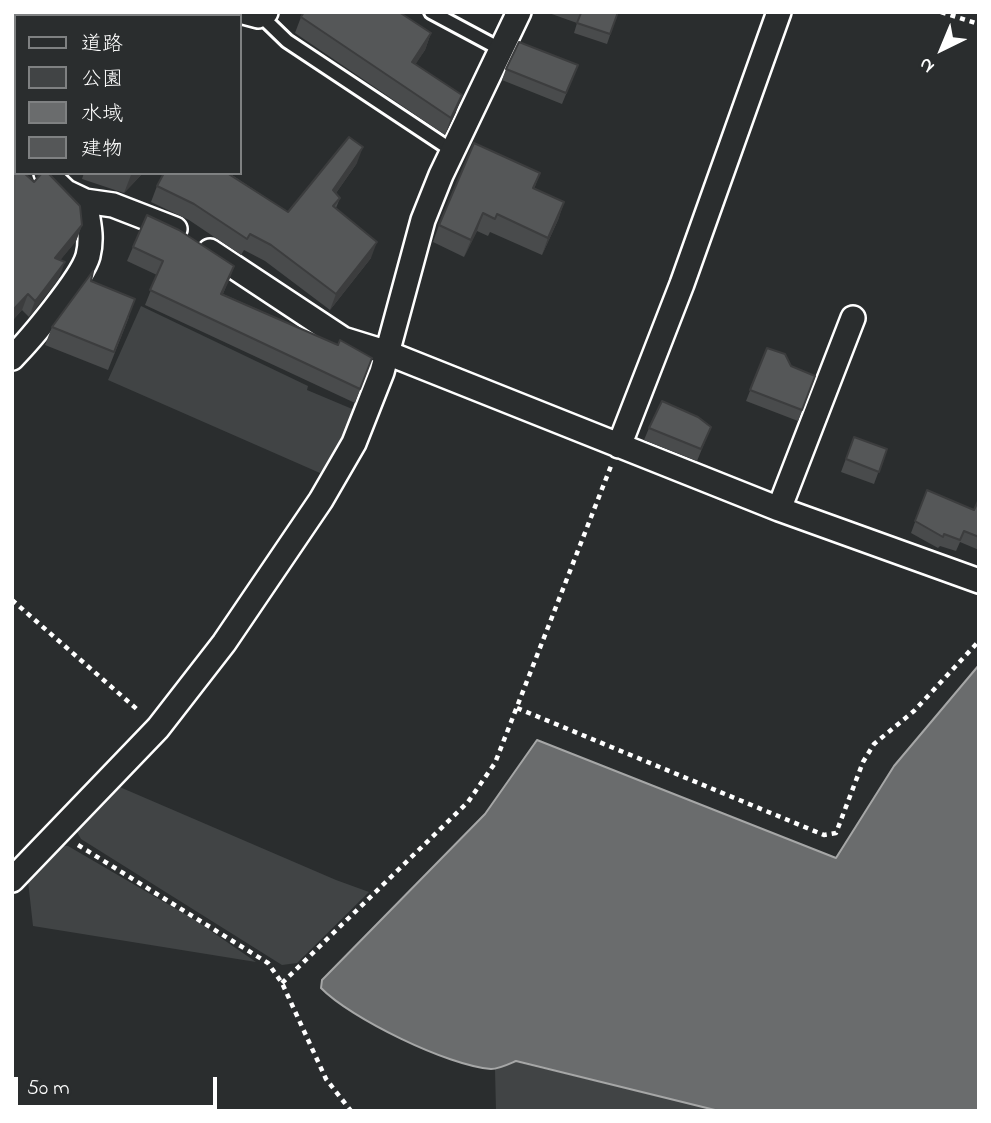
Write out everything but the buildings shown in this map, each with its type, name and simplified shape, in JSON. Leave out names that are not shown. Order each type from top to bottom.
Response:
[{"type":"street","points":[[12,880],[158,728],[224,643],[321,500],[354,443],[382,372],[385,352],[423,220],[519,12]]},
{"type":"street","points":[[619,446],[682,284],[779,12]]},
{"type":"street","points":[[48,175],[66,192],[85,201],[138,213],[181,232],[343,339],[385,352],[779,509],[979,581]]},
{"type":"street","points":[[12,358],[36,334],[88,258],[91,234],[85,201]]},
{"type":"street","points":[[779,509],[853,318]]},
{"type":"lane","points":[[431,12],[502,50]]},
{"type":"lane","points":[[256,13],[328,70],[453,152]]},
{"type":"path","points":[[941,12],[979,24]]},
{"type":"path","points":[[282,983],[468,802],[495,763],[619,446]]},
{"type":"path","points":[[12,600],[158,728]]},
{"type":"path","points":[[517,708],[824,835],[836,833],[863,762],[874,744],[914,710],[979,641]]},
{"type":"path","points":[[57,832],[248,948],[268,963],[282,983],[326,1079],[351,1111]]},
{"type":"green space","points":[[141,306],[308,386],[307,390],[357,411],[336,453],[320,473],[108,380]]},
{"type":"green space","points":[[115,785],[369,892],[297,963],[282,965],[81,839],[76,830],[79,821]]},
{"type":"green space","points":[[54,845],[68,846],[195,920],[256,962],[33,926],[27,872]]},
{"type":"green space","points":[[516,1062],[719,1111],[496,1111],[495,1069]]},
{"type":"water","points":[[979,665],[979,1111],[719,1111],[516,1061],[494,1069],[473,1066],[401,1039],[354,1013],[321,988],[322,980],[485,814],[537,740],[836,858],[894,766]]}]
